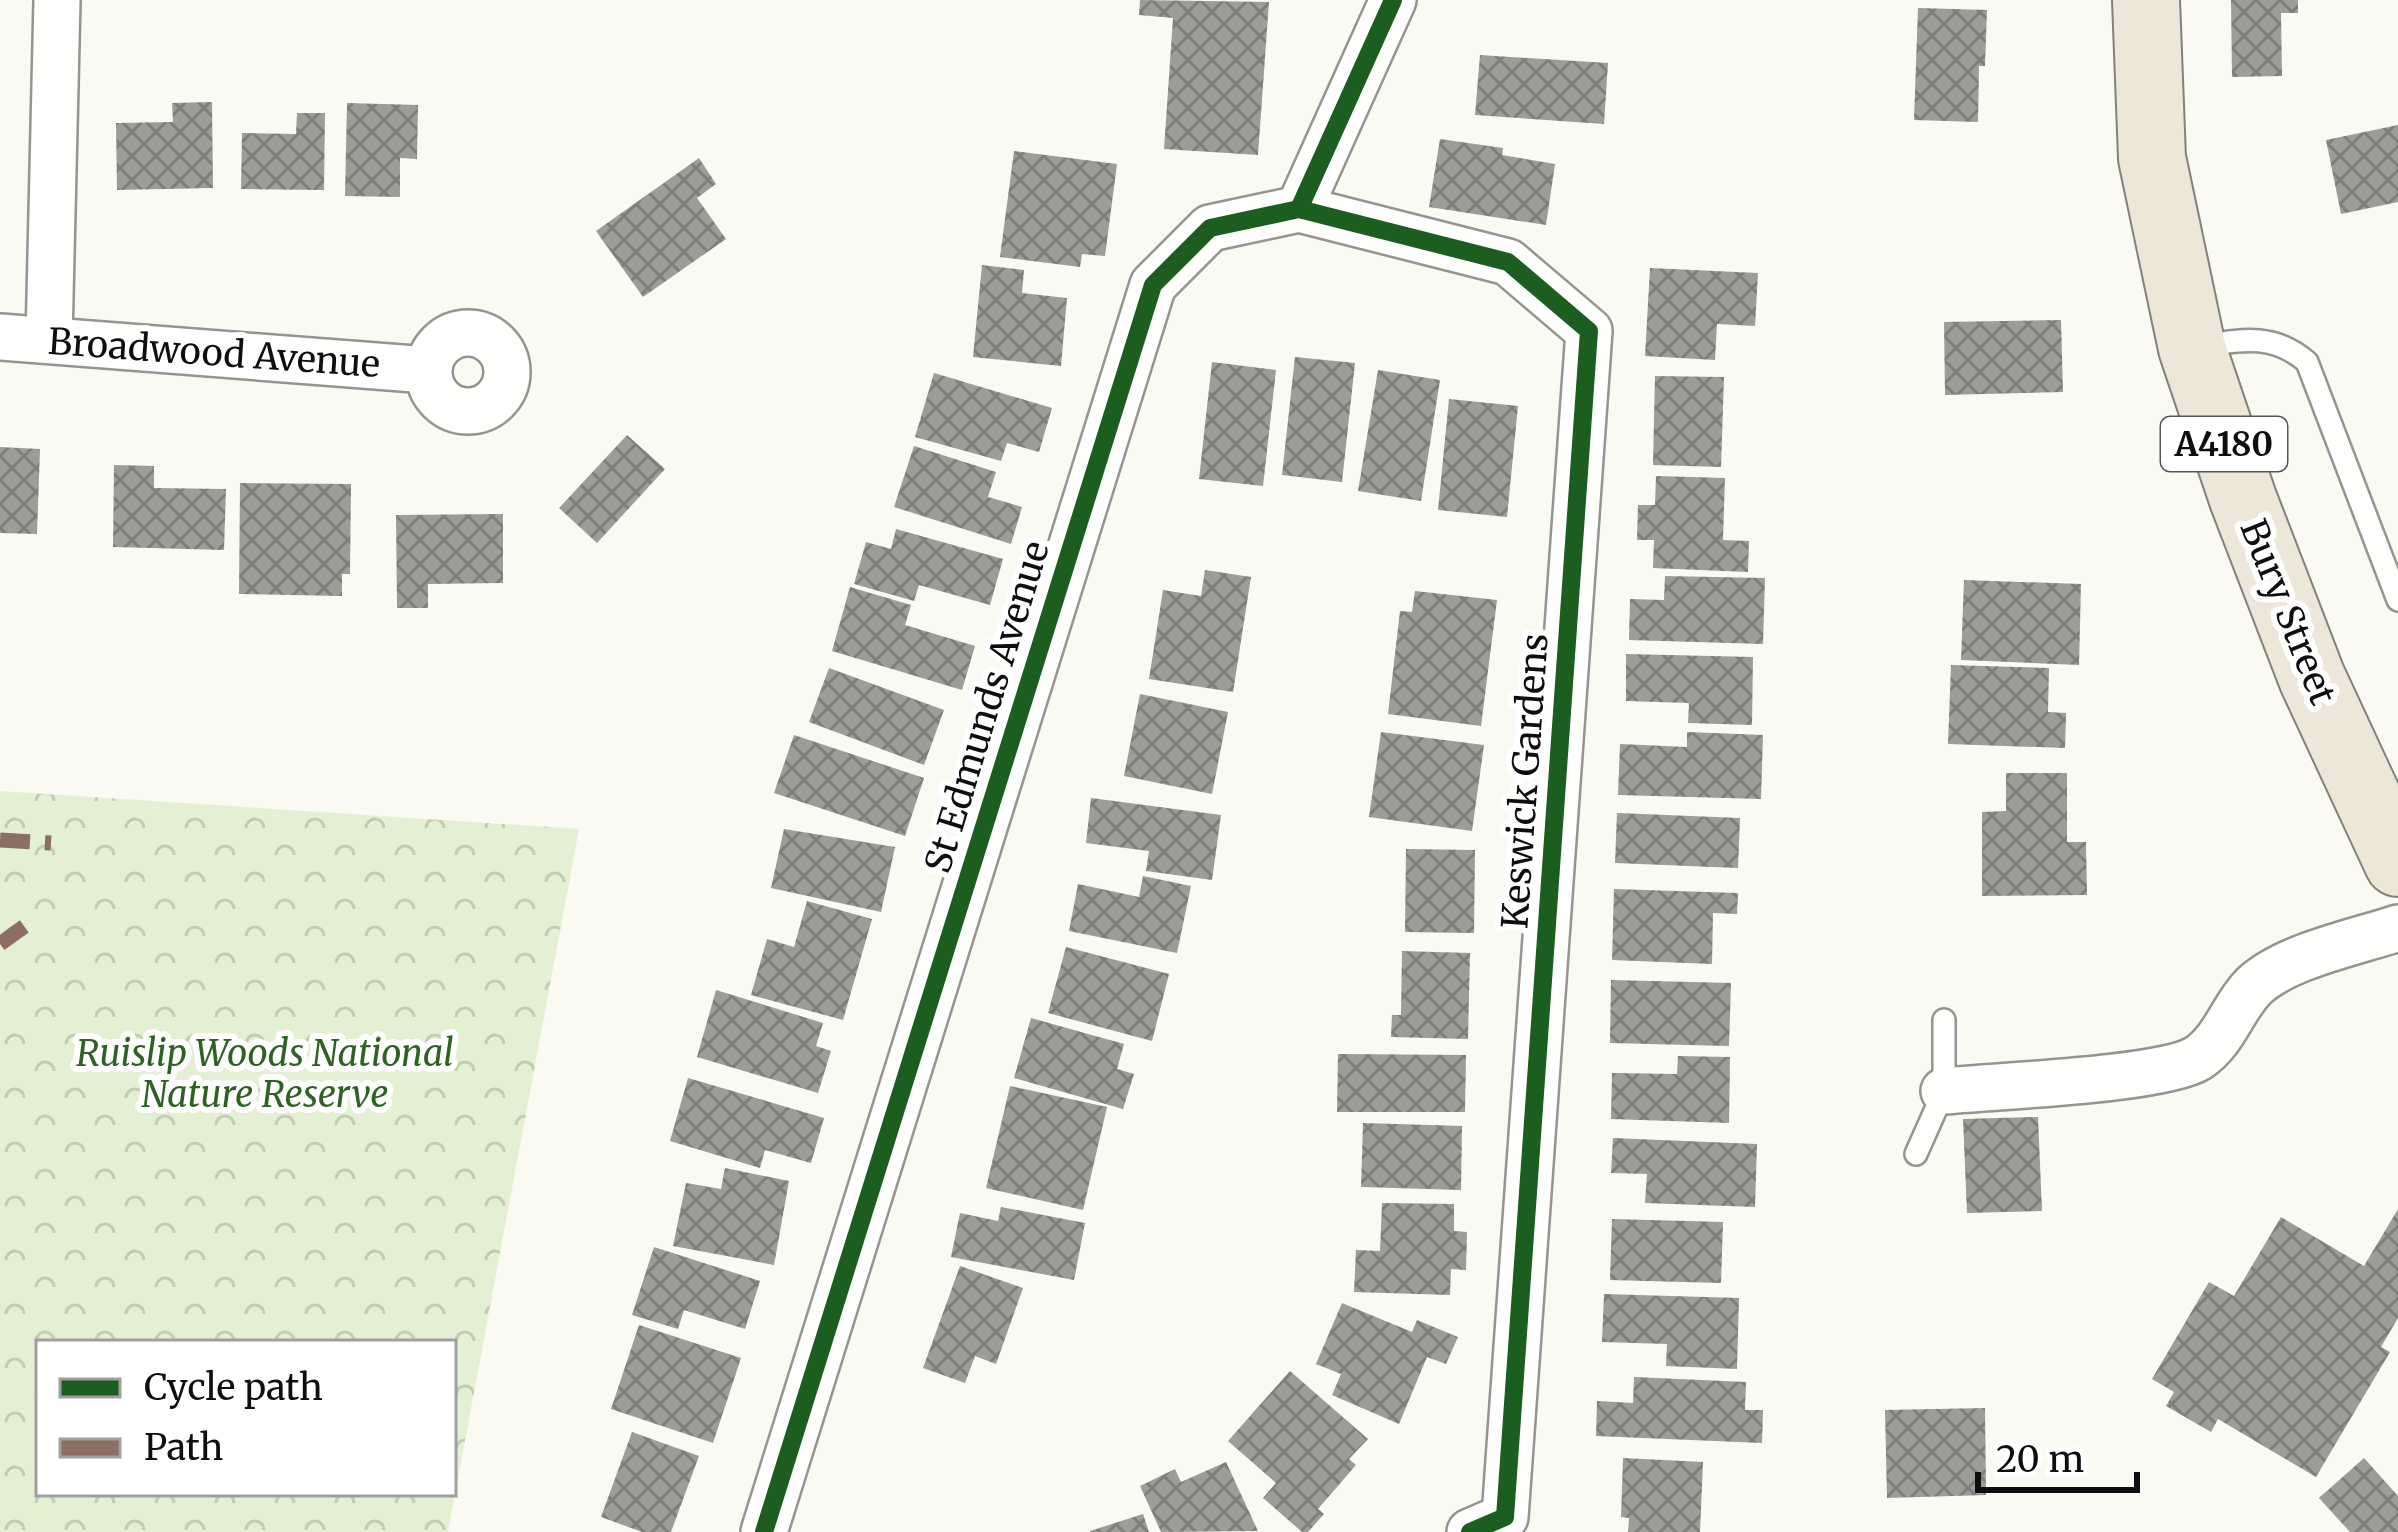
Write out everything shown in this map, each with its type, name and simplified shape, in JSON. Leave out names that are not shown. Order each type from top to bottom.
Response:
[{"type":"main road","name":"Bury Street","points":[[2146,0],[2152,158],[2192,348],[2243,499],[2312,678],[2398,863]]},
{"type":"street","points":[[49,340],[57,0]]},
{"type":"street","points":[[1299,209],[1393,0]]},
{"type":"street","name":"St Edmunds Avenue","points":[[764,1532],[1153,285],[1210,228],[1299,209]]},
{"type":"street","name":"Keswick Gardens","points":[[1299,209],[1508,262],[1589,332],[1505,1517],[1470,1532]]},
{"type":"street","name":"Broadwood Avenue","points":[[0,337],[428,370]]},
{"type":"street","points":[[1943,1091],[2151,1072],[2196,1059],[2226,1032],[2250,989],[2274,971],[2398,928]]},
{"type":"lane","points":[[2192,348],[2253,338],[2290,347],[2307,362],[2398,600]]},
{"type":"lane","points":[[1916,1154],[1943,1091],[1943,1020]]},
{"type":"green space","name":"Ruislip Woods National Nature Reserve","points":[[0,791],[579,829],[456,1489],[456,1340],[36,1340],[36,1496],[455,1496],[448,1532],[0,1532]]},
{"type":"building","points":[[1140,0],[1269,2],[1258,155],[1164,149],[1173,18],[1139,15]]},
{"type":"building","points":[[2231,0],[2298,0],[2298,13],[2281,13],[2282,76],[2232,77]]},
{"type":"building","points":[[1918,8],[1987,10],[1978,122],[1914,120]]},
{"type":"building","points":[[1480,55],[1608,63],[1604,124],[1475,115]]},
{"type":"building","points":[[212,102],[213,188],[117,190],[116,123],[173,122],[172,103]]},
{"type":"building","points":[[347,103],[418,105],[417,159],[400,158],[400,197],[345,196]]},
{"type":"building","points":[[297,113],[325,113],[324,190],[241,189],[242,133],[296,134]]},
{"type":"building","points":[[2398,125],[2398,202],[2341,214],[2326,140]]},
{"type":"building","points":[[1440,139],[1503,148],[1502,155],[1555,164],[1546,225],[1429,207]]},
{"type":"building","points":[[1014,151],[1117,164],[1105,256],[1082,254],[1080,267],[1000,257]]},
{"type":"building","points":[[699,158],[716,184],[697,198],[726,239],[643,297],[596,231]]},
{"type":"building","points":[[982,265],[1024,270],[1022,293],[1067,298],[1061,366],[973,357]]},
{"type":"building","points":[[1650,268],[1758,273],[1755,326],[1717,324],[1715,360],[1645,356]]},
{"type":"building","points":[[2061,320],[2063,392],[1945,395],[1944,322]]},
{"type":"building","points":[[1295,357],[1355,363],[1342,482],[1282,475]]},
{"type":"building","points":[[1212,362],[1276,370],[1263,486],[1199,479]]},
{"type":"building","points":[[1378,370],[1440,380],[1421,501],[1358,491]]},
{"type":"building","points":[[934,373],[1052,408],[1039,452],[1007,443],[1001,461],[915,437]]},
{"type":"building","points":[[1655,376],[1724,377],[1721,467],[1653,465]]},
{"type":"building","points":[[1449,399],[1518,406],[1507,517],[1438,510]]},
{"type":"building","points":[[627,435],[665,469],[597,543],[559,508]]},
{"type":"building","points":[[914,446],[996,472],[988,497],[1022,507],[1011,544],[894,507]]},
{"type":"building","points":[[0,447],[40,449],[37,534],[0,533]]},
{"type":"building","points":[[114,465],[154,466],[154,488],[226,489],[224,550],[113,547]]},
{"type":"building","points":[[1656,476],[1725,478],[1723,540],[1749,541],[1748,572],[1653,568],[1654,540],[1637,540],[1638,505],[1655,505]]},
{"type":"building","points":[[240,483],[351,484],[350,574],[342,574],[342,596],[239,594]]},
{"type":"building","points":[[503,514],[503,583],[428,584],[428,608],[397,608],[396,515]]},
{"type":"building","points":[[896,529],[1003,559],[990,605],[919,585],[914,601],[854,584],[866,542],[891,549]]},
{"type":"building","points":[[1205,570],[1251,577],[1233,692],[1149,679],[1163,590],[1201,596]]},
{"type":"building","points":[[1665,576],[1765,578],[1763,644],[1629,640],[1630,599],[1664,600]]},
{"type":"building","points":[[1964,580],[2081,584],[2079,665],[1961,660]]},
{"type":"building","points":[[850,587],[911,605],[905,625],[975,646],[962,690],[832,651]]},
{"type":"building","points":[[1415,591],[1497,600],[1481,726],[1388,714],[1400,611],[1412,612]]},
{"type":"building","points":[[1626,654],[1753,657],[1752,725],[1688,723],[1689,703],[1626,701]]},
{"type":"building","points":[[1951,665],[2049,668],[2048,712],[2066,713],[2065,748],[1948,744]]},
{"type":"building","points":[[829,668],[944,710],[924,765],[809,722]]},
{"type":"building","points":[[1140,694],[1228,712],[1212,794],[1124,776]]},
{"type":"building","points":[[1381,732],[1484,745],[1472,831],[1369,817]]},
{"type":"building","points":[[1687,732],[1763,735],[1761,799],[1618,795],[1620,744],[1687,747]]},
{"type":"building","points":[[794,735],[924,778],[905,836],[774,793]]},
{"type":"building","points":[[2006,773],[2067,773],[2067,842],[2086,842],[2087,895],[1982,896],[1982,812],[2006,811]]},
{"type":"building","points":[[1091,798],[1221,815],[1212,880],[1146,871],[1149,851],[1086,843]]},
{"type":"building","points":[[1617,813],[1740,818],[1738,868],[1615,863]]},
{"type":"building","points":[[784,829],[895,847],[881,912],[771,888]]},
{"type":"building","points":[[1406,849],[1475,850],[1474,933],[1405,932]]},
{"type":"building","points":[[1143,876],[1191,886],[1177,953],[1069,931],[1078,884],[1139,897]]},
{"type":"building","points":[[1614,889],[1738,893],[1737,914],[1713,913],[1712,964],[1612,960]]},
{"type":"building","points":[[807,901],[872,919],[843,1020],[751,995],[767,939],[794,947]]},
{"type":"building","points":[[1066,947],[1169,974],[1152,1041],[1048,1013]]},
{"type":"building","points":[[1402,951],[1470,953],[1468,1039],[1391,1037],[1392,1015],[1401,1015]]},
{"type":"building","points":[[1611,980],[1731,983],[1729,1046],[1610,1043]]},
{"type":"building","points":[[716,990],[823,1023],[816,1046],[831,1051],[818,1093],[697,1057]]},
{"type":"building","points":[[1031,1018],[1124,1044],[1117,1069],[1134,1074],[1123,1109],[1014,1078]]},
{"type":"building","points":[[1338,1054],[1466,1055],[1465,1112],[1337,1112]]},
{"type":"building","points":[[1678,1056],[1730,1057],[1729,1123],[1611,1119],[1612,1073],[1677,1074]]},
{"type":"building","points":[[688,1078],[824,1118],[811,1163],[765,1150],[760,1168],[670,1141]]},
{"type":"building","points":[[1010,1086],[1107,1107],[1083,1210],[986,1188]]},
{"type":"building","points":[[2038,1117],[2042,1211],[1967,1213],[1963,1119]]},
{"type":"building","points":[[1363,1123],[1462,1126],[1461,1190],[1361,1187]]},
{"type":"building","points":[[1613,1138],[1757,1144],[1755,1207],[1645,1203],[1647,1174],[1611,1173]]},
{"type":"building","points":[[725,1168],[789,1181],[774,1265],[673,1246],[686,1183],[721,1189]]},
{"type":"building","points":[[1382,1203],[1454,1204],[1454,1231],[1467,1232],[1466,1270],[1451,1269],[1450,1295],[1354,1292],[1356,1250],[1380,1251]]},
{"type":"building","points":[[1001,1207],[1085,1223],[1074,1280],[951,1257],[960,1213],[998,1221]]},
{"type":"building","points":[[2398,1209],[2398,1318],[2381,1347],[2390,1352],[2316,1477],[2218,1419],[2211,1432],[2166,1406],[2174,1392],[2152,1379],[2209,1282],[2234,1296],[2281,1217],[2364,1266]]},
{"type":"building","points":[[1612,1219],[1723,1222],[1721,1283],[1610,1280]]},
{"type":"building","points":[[654,1247],[760,1281],[745,1329],[684,1310],[678,1329],[632,1315]]},
{"type":"building","points":[[960,1266],[1023,1288],[996,1364],[975,1356],[965,1383],[923,1368]]},
{"type":"building","points":[[1604,1294],[1739,1298],[1737,1369],[1666,1366],[1667,1344],[1602,1342]]},
{"type":"building","points":[[1342,1303],[1412,1332],[1417,1320],[1458,1337],[1446,1364],[1427,1357],[1399,1424],[1332,1395],[1341,1374],[1316,1364]]},
{"type":"building","points":[[639,1325],[741,1358],[713,1443],[611,1409]]},
{"type":"building","points":[[1290,1371],[1368,1439],[1349,1459],[1356,1465],[1318,1509],[1324,1514],[1308,1532],[1302,1532],[1263,1498],[1276,1483],[1228,1441]]},
{"type":"building","points":[[1634,1377],[1746,1382],[1745,1410],[1763,1410],[1762,1443],[1596,1436],[1597,1401],[1633,1403]]},
{"type":"building","points":[[1985,1408],[1986,1495],[1887,1498],[1885,1410]]},
{"type":"building","points":[[632,1432],[699,1456],[671,1532],[642,1532],[601,1517]]},
{"type":"building","points":[[1623,1458],[1703,1462],[1700,1532],[1628,1532],[1629,1518],[1621,1517]]},
{"type":"building","points":[[2364,1458],[2398,1496],[2398,1532],[2350,1532],[2319,1498]]},
{"type":"building","points":[[1226,1462],[1258,1531],[1161,1532],[1140,1486],[1175,1469],[1181,1482]]},
{"type":"building","points":[[1143,1514],[1149,1532],[1090,1532],[1090,1531]]},
{"type":"marked path","points":[[0,840],[51,843]]},
{"type":"marked path","points":[[0,944],[33,920]]},
{"type":"cycle path","points":[[764,1532],[1153,285],[1210,228],[1299,209],[1393,0]]},
{"type":"cycle path","points":[[1299,209],[1508,262],[1589,331],[1505,1517],[1470,1532]]}]
